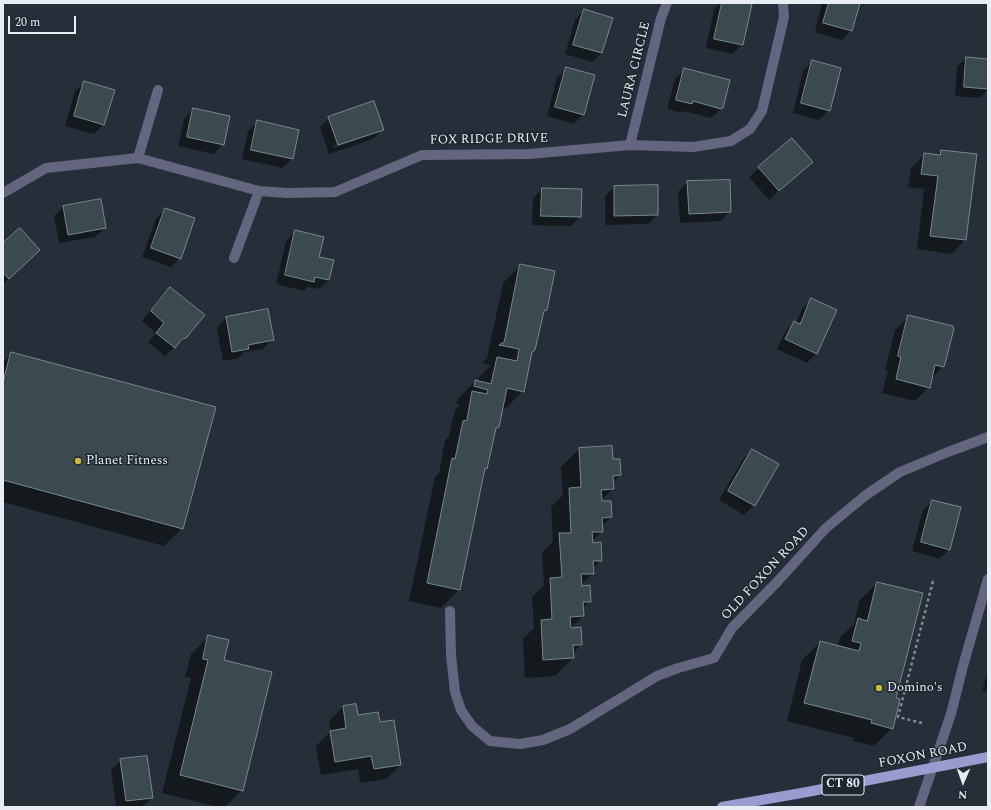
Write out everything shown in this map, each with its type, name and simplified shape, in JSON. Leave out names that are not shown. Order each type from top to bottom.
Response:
[{"type":"main road","name":"FOXON ROAD","points":[[722,807],[807,792],[988,756]]},
{"type":"street","name":"LAURA CIRCLE","points":[[630,145],[661,18],[667,3]]},
{"type":"street","name":"FOX RIDGE DRIVE","points":[[3,193],[46,168],[138,158],[259,191],[287,194],[335,192],[422,155],[528,154],[630,145],[693,147],[730,141],[750,129],[762,111],[784,17],[783,3]]},
{"type":"street","points":[[138,158],[158,90]]},
{"type":"street","points":[[234,258],[259,191]]},
{"type":"street","name":"OLD FOXON ROAD","points":[[450,611],[451,655],[455,692],[461,710],[472,726],[490,741],[520,744],[543,740],[570,729],[657,676],[678,668],[714,658],[732,628],[778,581],[826,528],[866,495],[900,472],[988,437]]},
{"type":"street","points":[[919,807],[953,706],[988,579]]},
{"type":"path","points":[[922,723],[898,717],[934,581]]},
{"type":"building","points":[[722,3],[752,4],[743,45],[714,39]]},
{"type":"building","points":[[829,3],[860,3],[852,31],[823,23]]},
{"type":"building","points":[[584,9],[613,18],[602,53],[573,45]]},
{"type":"building","points":[[966,57],[988,59],[988,89],[964,87]]},
{"type":"building","points":[[812,60],[841,68],[830,111],[801,103]]},
{"type":"building","points":[[566,67],[595,75],[584,115],[555,107]]},
{"type":"building","points":[[684,68],[730,80],[723,108],[721,109],[693,101],[692,104],[676,100]]},
{"type":"building","points":[[84,81],[115,90],[104,125],[74,116]]},
{"type":"building","points":[[374,101],[384,130],[338,145],[328,117]]},
{"type":"building","points":[[193,108],[230,116],[224,145],[187,137]]},
{"type":"building","points":[[257,120],[299,130],[293,159],[251,150]]},
{"type":"building","points":[[792,138],[813,162],[779,191],[758,167]]},
{"type":"building","points":[[941,150],[977,154],[966,240],[930,236],[938,176],[921,174],[924,153],[940,155]]},
{"type":"building","points":[[730,180],[731,212],[689,214],[687,181]]},
{"type":"building","points":[[658,185],[658,215],[614,216],[614,186]]},
{"type":"building","points":[[542,188],[582,189],[581,217],[541,216]]},
{"type":"building","points":[[101,199],[106,228],[68,235],[63,206]]},
{"type":"building","points":[[165,208],[195,218],[181,259],[151,248]]},
{"type":"building","points":[[20,228],[40,250],[9,279],[3,272],[3,243]]},
{"type":"building","points":[[295,230],[324,237],[319,257],[334,260],[329,280],[315,277],[314,282],[285,275]]},
{"type":"building","points":[[520,264],[555,271],[547,310],[544,311],[535,350],[532,352],[524,392],[507,388],[499,427],[496,428],[487,469],[485,468],[460,590],[427,583],[452,458],[455,459],[463,421],[467,420],[472,391],[487,394],[488,390],[474,386],[475,380],[491,384],[497,357],[517,361],[519,349],[499,345],[504,342]]},
{"type":"building","points":[[170,287],[205,315],[186,338],[182,339],[175,348],[156,333],[164,323],[151,311]]},
{"type":"building","points":[[811,298],[837,310],[817,354],[785,339],[794,321],[800,324]]},
{"type":"building","points":[[268,309],[274,340],[248,345],[249,349],[232,352],[226,317]]},
{"type":"building","points":[[908,315],[953,326],[954,329],[944,367],[935,365],[930,388],[896,379],[901,357],[898,356]]},
{"type":"building","points":[[11,352],[216,407],[183,529],[3,480],[3,383]]},
{"type":"building","points":[[612,446],[613,459],[620,459],[621,475],[613,476],[614,489],[601,490],[602,501],[611,501],[612,517],[602,518],[603,532],[592,532],[593,543],[601,542],[602,561],[593,561],[594,574],[581,574],[582,586],[590,585],[591,602],[583,602],[584,616],[570,617],[571,628],[581,627],[582,645],[573,645],[574,658],[543,660],[541,620],[552,619],[550,578],[562,577],[559,533],[571,533],[569,488],[581,487],[579,448]]},
{"type":"building","points":[[752,449],[779,464],[755,506],[728,491]]},
{"type":"building","points":[[932,500],[961,507],[950,550],[921,542]]},
{"type":"building","points":[[877,582],[923,593],[896,698],[900,699],[893,729],[871,723],[872,720],[804,703],[820,641],[859,651],[861,643],[852,641],[858,618],[867,621]]},
{"type":"building","points":[[208,635],[229,640],[224,660],[272,672],[243,791],[180,775],[208,660],[203,659]]},
{"type":"building","points":[[356,704],[358,715],[378,712],[380,722],[394,720],[401,765],[374,769],[371,756],[335,762],[330,731],[346,728],[343,706]]},
{"type":"building","points":[[147,756],[153,798],[126,801],[120,759]]},
{"type":"place","name":"Planet Fitness","points":[[78,461]]},
{"type":"place","name":"Domino's","points":[[879,688]]}]
